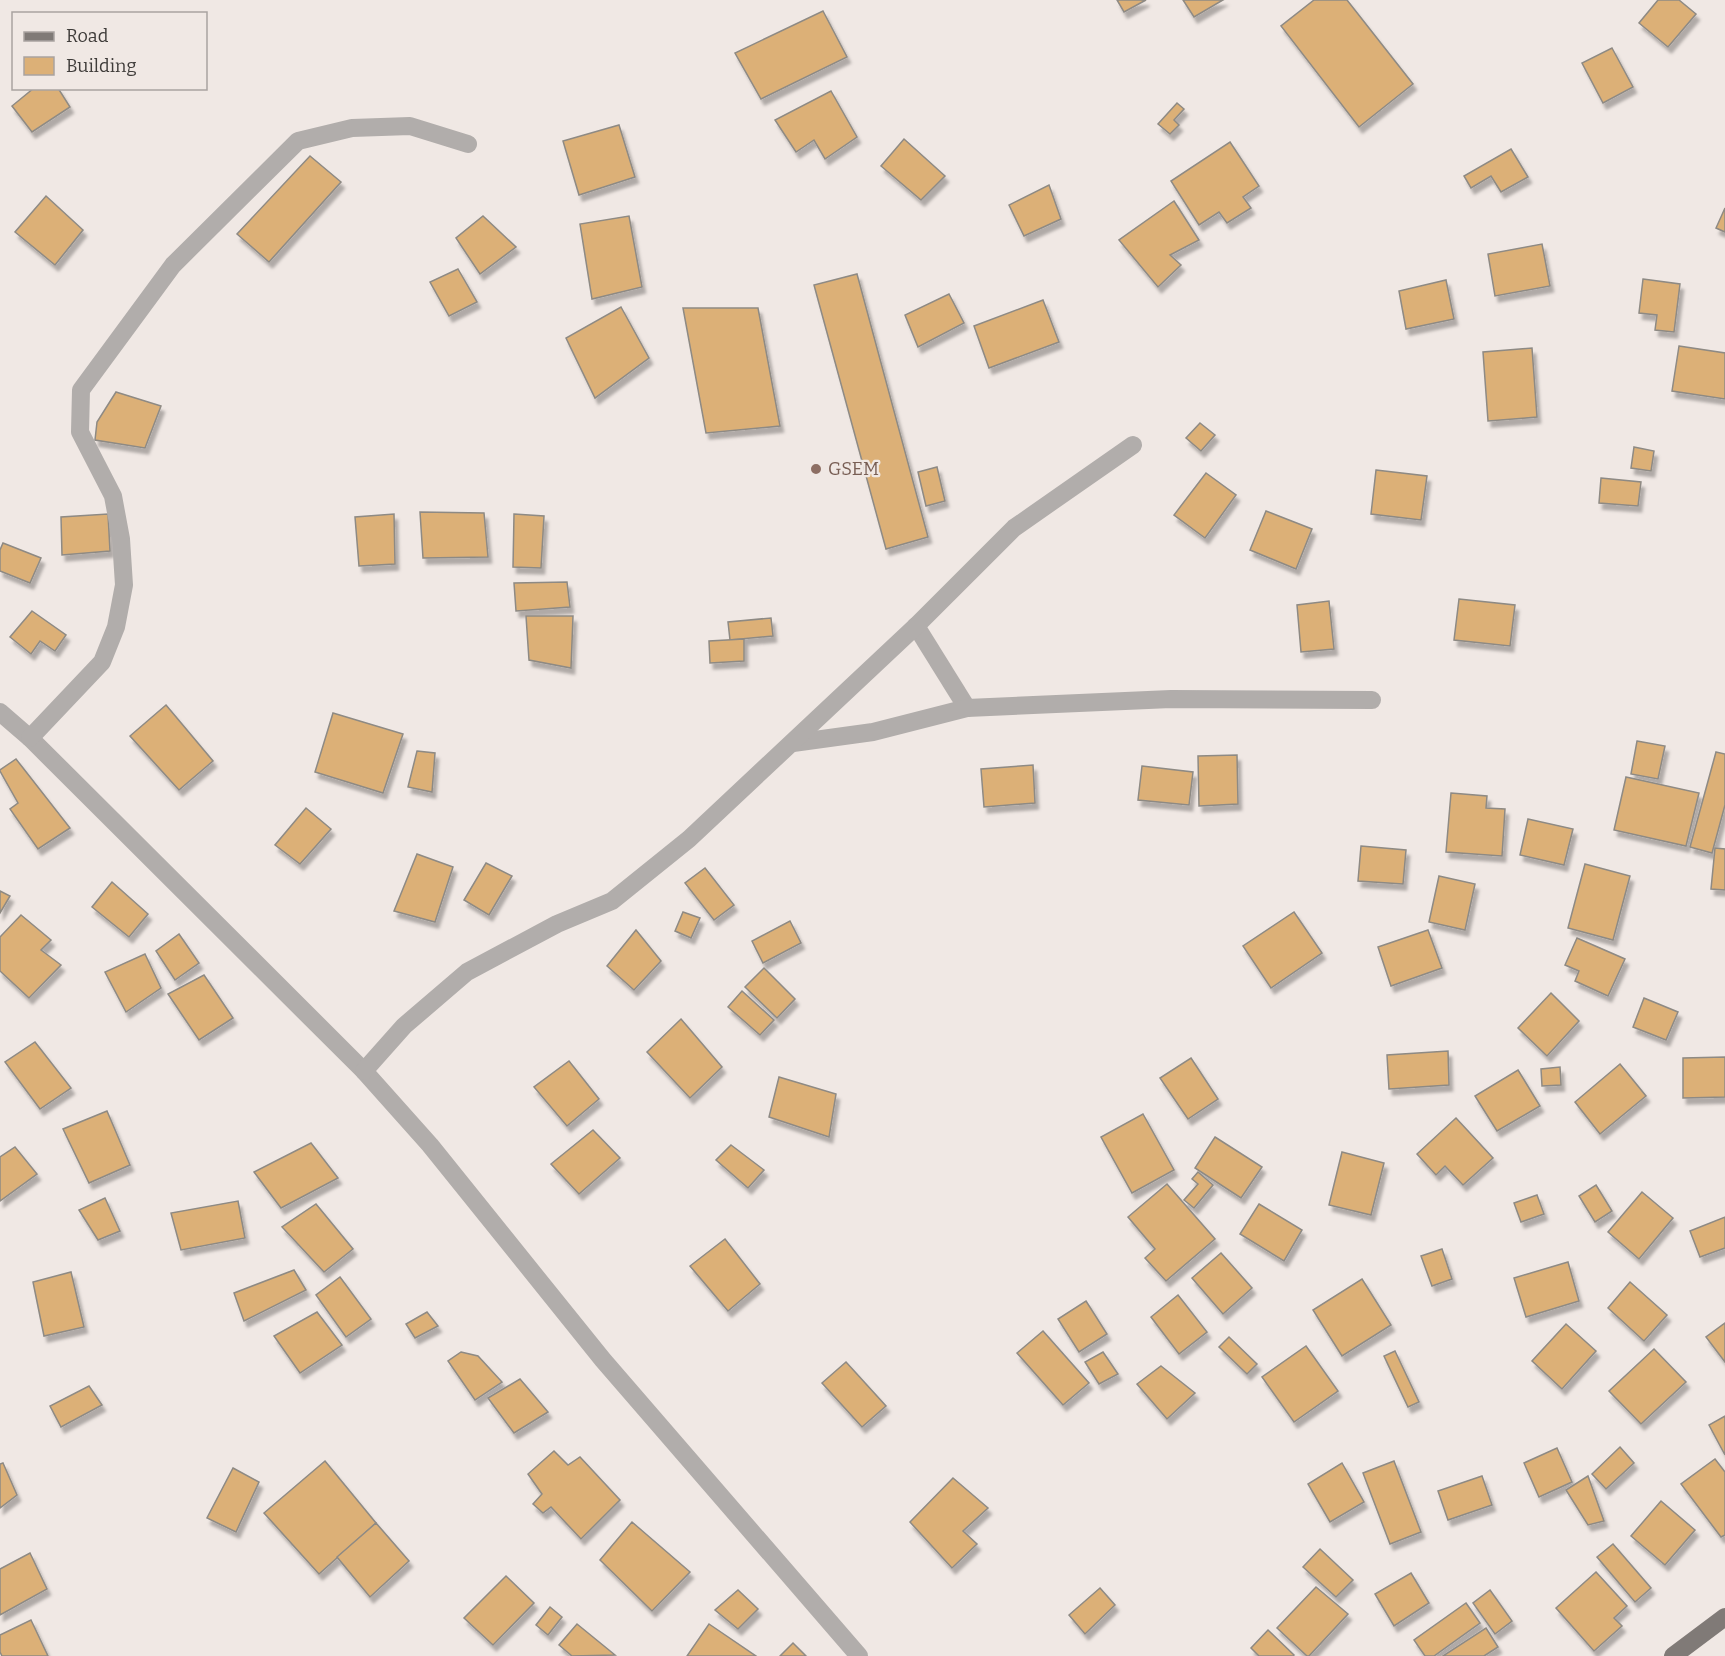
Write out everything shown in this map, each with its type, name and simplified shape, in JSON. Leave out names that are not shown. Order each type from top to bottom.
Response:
[{"type":"main road","points":[[1673,1656],[1725,1617]]},
{"type":"street","points":[[30,738],[102,662],[116,627],[124,585],[121,539],[113,496],[80,432],[81,390],[88,380],[173,265],[298,141],[352,128],[410,126],[468,144]]},
{"type":"street","points":[[364,1071],[404,1026],[467,972],[557,924],[612,901],[689,839],[916,626],[1014,528],[1133,445]]},
{"type":"street","points":[[916,626],[968,708]]},
{"type":"street","points":[[793,743],[873,732],[968,708],[1171,699],[1372,700]]},
{"type":"street","points":[[0,712],[30,738],[364,1071],[430,1145],[603,1360],[859,1656]]},
{"type":"building","points":[[1117,0],[1146,0],[1124,12]]},
{"type":"building","points":[[1183,0],[1223,0],[1194,17]]},
{"type":"building","points":[[1314,0],[1347,0],[1413,84],[1359,127],[1281,26]]},
{"type":"building","points":[[1658,0],[1679,0],[1696,14],[1668,47],[1639,23]]},
{"type":"building","points":[[823,11],[847,57],[761,99],[735,53]]},
{"type":"building","points":[[1612,48],[1633,87],[1603,103],[1582,63]]},
{"type":"building","points":[[32,90],[59,90],[70,107],[32,132],[12,106]]},
{"type":"building","points":[[831,91],[857,137],[825,159],[814,140],[796,152],[775,120]]},
{"type":"building","points":[[1177,103],[1184,109],[1174,120],[1179,125],[1170,134],[1158,124]]},
{"type":"building","points":[[619,125],[635,177],[579,195],[563,141]]},
{"type":"building","points":[[904,139],[945,176],[921,200],[881,166]]},
{"type":"building","points":[[1230,142],[1259,186],[1243,197],[1251,208],[1227,223],[1219,212],[1199,225],[1171,181]]},
{"type":"building","points":[[1511,149],[1528,177],[1501,192],[1491,176],[1471,188],[1464,176]]},
{"type":"building","points":[[310,156],[341,182],[269,262],[237,234]]},
{"type":"building","points":[[1049,185],[1061,219],[1024,236],[1009,205]]},
{"type":"building","points":[[46,196],[83,230],[55,265],[15,232]]},
{"type":"building","points":[[1174,201],[1199,240],[1170,255],[1181,265],[1158,287],[1119,240]]},
{"type":"building","points":[[1725,208],[1725,232],[1716,228]]},
{"type":"building","points":[[483,216],[516,247],[480,274],[456,238]]},
{"type":"building","points":[[629,216],[642,287],[592,299],[580,224]]},
{"type":"building","points":[[1542,244],[1550,286],[1495,296],[1488,254]]},
{"type":"building","points":[[458,269],[477,302],[449,316],[430,282]]},
{"type":"building","points":[[857,274],[928,537],[886,549],[814,285]]},
{"type":"building","points":[[1643,279],[1680,284],[1674,332],[1655,330],[1657,315],[1639,313]]},
{"type":"building","points":[[1446,280],[1454,319],[1406,329],[1399,291]]},
{"type":"building","points":[[949,294],[964,323],[918,347],[905,315]]},
{"type":"building","points":[[1043,300],[1059,342],[989,368],[974,326]]},
{"type":"building","points":[[621,307],[649,358],[595,398],[566,338]]},
{"type":"building","points":[[683,308],[758,308],[780,426],[706,433]]},
{"type":"building","points":[[1679,346],[1725,353],[1725,399],[1672,391]]},
{"type":"building","points":[[1532,348],[1537,417],[1488,421],[1483,352]]},
{"type":"building","points":[[116,392],[161,406],[145,448],[95,440],[97,422]]},
{"type":"building","points":[[1200,423],[1215,435],[1201,451],[1186,438]]},
{"type":"building","points":[[1634,447],[1654,451],[1651,471],[1631,468]]},
{"type":"building","points":[[937,467],[945,501],[926,506],[918,472]]},
{"type":"building","points":[[1376,470],[1427,476],[1421,520],[1371,514]]},
{"type":"building","points":[[1206,473],[1236,495],[1205,538],[1174,515]]},
{"type":"building","points":[[1601,478],[1641,482],[1638,506],[1599,503]]},
{"type":"building","points":[[1266,511],[1312,529],[1296,569],[1250,550]]},
{"type":"building","points":[[420,512],[484,513],[488,557],[423,558]]},
{"type":"building","points":[[108,514],[110,551],[62,555],[61,517]]},
{"type":"building","points":[[394,514],[395,564],[359,566],[355,517]]},
{"type":"building","points":[[514,514],[544,516],[541,568],[513,567]]},
{"type":"building","points":[[3,543],[41,558],[30,583],[0,571],[0,550]]},
{"type":"building","points":[[567,582],[570,607],[516,611],[514,583]]},
{"type":"building","points":[[1459,599],[1515,605],[1510,646],[1454,640]]},
{"type":"building","points":[[1329,601],[1334,649],[1301,652],[1297,605]]},
{"type":"building","points":[[32,611],[66,635],[55,651],[40,641],[31,654],[10,637]]},
{"type":"building","points":[[526,616],[573,616],[571,668],[529,660]]},
{"type":"building","points":[[771,618],[773,636],[730,640],[728,622]]},
{"type":"building","points":[[744,639],[744,661],[710,663],[709,641]]},
{"type":"building","points":[[166,705],[213,761],[179,790],[130,736]]},
{"type":"building","points":[[333,713],[403,734],[383,793],[315,772]]},
{"type":"building","points":[[1637,741],[1665,746],[1658,779],[1631,774]]},
{"type":"building","points":[[417,751],[435,753],[432,792],[408,787]]},
{"type":"building","points":[[1716,752],[1725,754],[1725,805],[1712,853],[1690,847]]},
{"type":"building","points":[[1237,755],[1238,804],[1199,806],[1198,756]]},
{"type":"building","points":[[16,759],[70,828],[38,849],[10,809],[18,803],[0,771]]},
{"type":"building","points":[[1033,765],[1035,803],[984,807],[981,769]]},
{"type":"building","points":[[1142,766],[1193,772],[1189,805],[1138,800]]},
{"type":"building","points":[[1626,777],[1699,793],[1686,846],[1614,830]]},
{"type":"building","points":[[1451,793],[1487,796],[1486,808],[1505,809],[1502,856],[1446,852]]},
{"type":"building","points":[[306,808],[331,829],[300,864],[275,845]]},
{"type":"building","points":[[1528,819],[1573,829],[1564,865],[1520,855]]},
{"type":"building","points":[[1361,846],[1406,850],[1403,884],[1358,881]]},
{"type":"building","points":[[1715,848],[1725,849],[1725,890],[1711,889]]},
{"type":"building","points":[[417,854],[453,867],[435,922],[394,911]]},
{"type":"building","points":[[486,863],[512,876],[489,915],[464,900]]},
{"type":"building","points":[[1585,864],[1630,876],[1613,940],[1568,928]]},
{"type":"building","points":[[705,868],[734,905],[714,920],[685,883]]},
{"type":"building","points":[[1439,876],[1475,884],[1465,930],[1429,922]]},
{"type":"building","points":[[112,882],[148,914],[129,937],[92,907]]},
{"type":"building","points":[[0,891],[10,896],[0,913]]},
{"type":"building","points":[[683,912],[700,918],[691,938],[675,931]]},
{"type":"building","points":[[1294,912],[1322,953],[1271,988],[1243,946]]},
{"type":"building","points":[[21,915],[51,940],[41,950],[61,965],[29,998],[0,971],[0,937]]},
{"type":"building","points":[[790,921],[801,943],[763,963],[752,941]]},
{"type":"building","points":[[636,930],[661,961],[634,990],[607,966]]},
{"type":"building","points":[[1428,930],[1442,968],[1391,986],[1378,947]]},
{"type":"building","points":[[179,934],[199,963],[175,980],[156,951]]},
{"type":"building","points":[[1577,938],[1625,959],[1608,996],[1575,981],[1579,971],[1565,965]]},
{"type":"building","points":[[145,954],[161,988],[126,1012],[105,972]]},
{"type":"building","points":[[764,968],[795,999],[777,1018],[745,987]]},
{"type":"building","points":[[204,975],[233,1018],[199,1040],[168,994]]},
{"type":"building","points":[[742,991],[774,1020],[760,1035],[728,1007]]},
{"type":"building","points":[[1551,993],[1579,1021],[1547,1056],[1518,1028]]},
{"type":"building","points":[[1644,998],[1678,1012],[1666,1040],[1633,1027]]},
{"type":"building","points":[[681,1019],[722,1067],[690,1098],[647,1052]]},
{"type":"building","points":[[35,1042],[71,1088],[40,1109],[5,1062]]},
{"type":"building","points":[[1448,1051],[1449,1085],[1389,1089],[1387,1055]]},
{"type":"building","points":[[1725,1057],[1725,1097],[1683,1098],[1683,1058]]},
{"type":"building","points":[[1191,1058],[1218,1099],[1188,1119],[1160,1078]]},
{"type":"building","points":[[569,1061],[599,1099],[567,1126],[534,1087]]},
{"type":"building","points":[[1620,1064],[1646,1096],[1600,1134],[1575,1102]]},
{"type":"building","points":[[1560,1067],[1561,1085],[1542,1086],[1541,1069]]},
{"type":"building","points":[[1518,1070],[1540,1106],[1497,1131],[1475,1096]]},
{"type":"building","points":[[779,1077],[836,1094],[829,1137],[769,1117]]},
{"type":"building","points":[[107,1111],[130,1165],[89,1183],[63,1129]]},
{"type":"building","points":[[1143,1114],[1174,1170],[1132,1193],[1101,1137]]},
{"type":"building","points":[[1456,1118],[1493,1158],[1463,1185],[1445,1166],[1436,1175],[1417,1154]]},
{"type":"building","points":[[593,1130],[620,1158],[579,1194],[551,1164]]},
{"type":"building","points":[[1215,1137],[1262,1167],[1241,1198],[1195,1168]]},
{"type":"building","points":[[311,1143],[338,1178],[281,1208],[254,1172]]},
{"type":"building","points":[[731,1145],[764,1170],[748,1188],[716,1160]]},
{"type":"building","points":[[15,1147],[37,1174],[0,1201],[0,1157]]},
{"type":"building","points":[[1342,1152],[1384,1163],[1371,1215],[1329,1205]]},
{"type":"building","points":[[1198,1172],[1213,1185],[1194,1208],[1184,1200],[1198,1184],[1192,1179]]},
{"type":"building","points":[[1167,1184],[1215,1239],[1166,1281],[1145,1258],[1155,1249],[1128,1217]]},
{"type":"building","points":[[1596,1185],[1612,1211],[1595,1222],[1579,1196]]},
{"type":"building","points":[[1642,1192],[1673,1218],[1639,1259],[1608,1232]]},
{"type":"building","points":[[1537,1195],[1544,1214],[1521,1222],[1514,1203]]},
{"type":"building","points":[[105,1198],[120,1231],[98,1240],[79,1210]]},
{"type":"building","points":[[238,1201],[245,1238],[181,1250],[171,1213]]},
{"type":"building","points":[[316,1204],[353,1249],[324,1272],[282,1227]]},
{"type":"building","points":[[1259,1204],[1302,1230],[1284,1261],[1240,1234]]},
{"type":"building","points":[[1725,1217],[1725,1248],[1700,1257],[1690,1231]]},
{"type":"building","points":[[725,1239],[760,1284],[728,1311],[690,1266]]},
{"type":"building","points":[[1442,1249],[1452,1279],[1432,1286],[1421,1256]]},
{"type":"building","points":[[1221,1253],[1252,1288],[1223,1314],[1192,1278]]},
{"type":"building","points":[[1568,1262],[1579,1301],[1526,1317],[1514,1278]]},
{"type":"building","points":[[294,1270],[306,1290],[244,1321],[234,1293]]},
{"type":"building","points":[[71,1272],[84,1327],[44,1336],[33,1282]]},
{"type":"building","points":[[340,1277],[371,1319],[346,1337],[316,1295]]},
{"type":"building","points":[[1362,1279],[1391,1325],[1342,1356],[1313,1310]]},
{"type":"building","points":[[1630,1282],[1667,1315],[1644,1341],[1608,1308]]},
{"type":"building","points":[[1178,1295],[1207,1332],[1179,1354],[1151,1317]]},
{"type":"building","points":[[1086,1301],[1107,1334],[1079,1352],[1058,1319]]},
{"type":"building","points":[[317,1312],[342,1345],[300,1373],[274,1336]]},
{"type":"building","points":[[427,1312],[438,1326],[415,1338],[406,1324]]},
{"type":"building","points":[[1725,1323],[1725,1362],[1706,1337]]},
{"type":"building","points":[[1566,1324],[1596,1351],[1562,1389],[1532,1361]]},
{"type":"building","points":[[1043,1331],[1089,1383],[1063,1405],[1017,1353]]},
{"type":"building","points":[[1229,1337],[1257,1364],[1247,1374],[1219,1347]]},
{"type":"building","points":[[1306,1346],[1338,1391],[1294,1422],[1262,1377]]},
{"type":"building","points":[[1654,1349],[1686,1382],[1641,1424],[1609,1391]]},
{"type":"building","points":[[1395,1351],[1419,1402],[1408,1407],[1384,1356]]},
{"type":"building","points":[[461,1352],[478,1356],[502,1382],[475,1400],[448,1361]]},
{"type":"building","points":[[1103,1352],[1118,1374],[1099,1384],[1085,1362]]},
{"type":"building","points":[[846,1362],[886,1406],[862,1427],[822,1383]]},
{"type":"building","points":[[1161,1366],[1195,1393],[1167,1419],[1137,1384]]},
{"type":"building","points":[[520,1379],[548,1412],[514,1433],[488,1398]]},
{"type":"building","points":[[89,1386],[102,1405],[61,1427],[50,1406]]},
{"type":"building","points":[[1725,1416],[1725,1455],[1709,1425]]},
{"type":"building","points":[[1620,1447],[1634,1463],[1606,1489],[1592,1474]]},
{"type":"building","points":[[1557,1448],[1572,1482],[1539,1497],[1524,1463]]},
{"type":"building","points":[[554,1451],[568,1465],[580,1457],[620,1500],[581,1539],[551,1507],[543,1513],[533,1504],[542,1494],[528,1474]]},
{"type":"building","points":[[1715,1459],[1725,1472],[1725,1535],[1721,1537],[1681,1484]]},
{"type":"building","points":[[325,1461],[376,1523],[319,1574],[264,1513]]},
{"type":"building","points":[[1394,1461],[1421,1532],[1390,1544],[1363,1473]]},
{"type":"building","points":[[3,1463],[17,1495],[0,1508],[0,1464]]},
{"type":"building","points":[[1342,1463],[1364,1502],[1330,1522],[1308,1484]]},
{"type":"building","points":[[233,1468],[259,1482],[236,1532],[207,1518]]},
{"type":"building","points":[[1482,1476],[1492,1505],[1448,1520],[1438,1491]]},
{"type":"building","points":[[1588,1476],[1604,1521],[1588,1525],[1566,1490]]},
{"type":"building","points":[[953,1478],[988,1508],[963,1531],[977,1544],[952,1568],[910,1522]]},
{"type":"building","points":[[1661,1501],[1695,1530],[1665,1565],[1631,1536]]},
{"type":"building","points":[[632,1522],[690,1572],[652,1611],[600,1560]]},
{"type":"building","points":[[376,1523],[409,1561],[370,1597],[337,1557]]},
{"type":"building","points":[[1613,1544],[1651,1588],[1635,1602],[1597,1557]]},
{"type":"building","points":[[1320,1549],[1353,1580],[1336,1597],[1303,1567]]},
{"type":"building","points":[[30,1553],[47,1589],[0,1615],[0,1569]]},
{"type":"building","points":[[1596,1572],[1627,1606],[1614,1618],[1622,1626],[1594,1651],[1556,1608]]},
{"type":"building","points":[[1411,1573],[1429,1603],[1394,1626],[1375,1594]]},
{"type":"building","points":[[506,1576],[534,1603],[493,1645],[464,1618]]},
{"type":"building","points":[[1316,1587],[1348,1614],[1307,1656],[1277,1628]]},
{"type":"building","points":[[1100,1588],[1115,1605],[1085,1634],[1069,1615]]},
{"type":"building","points":[[738,1590],[758,1609],[738,1629],[715,1610]]},
{"type":"building","points":[[1490,1590],[1512,1621],[1495,1634],[1473,1603]]},
{"type":"building","points":[[1466,1603],[1480,1623],[1434,1656],[1425,1656],[1414,1640]]},
{"type":"building","points":[[550,1607],[562,1617],[548,1635],[536,1625]]},
{"type":"building","points":[[31,1620],[48,1656],[2,1656],[0,1635]]},
{"type":"building","points":[[577,1624],[615,1655],[572,1656],[559,1645]]},
{"type":"building","points":[[709,1624],[756,1656],[687,1656]]},
{"type":"building","points":[[1486,1628],[1498,1647],[1484,1656],[1443,1656]]},
{"type":"building","points":[[1268,1630],[1293,1656],[1259,1656],[1251,1648]]},
{"type":"building","points":[[793,1643],[806,1656],[780,1656]]},
{"type":"place","name":"GSEM","points":[[816,469]]}]
